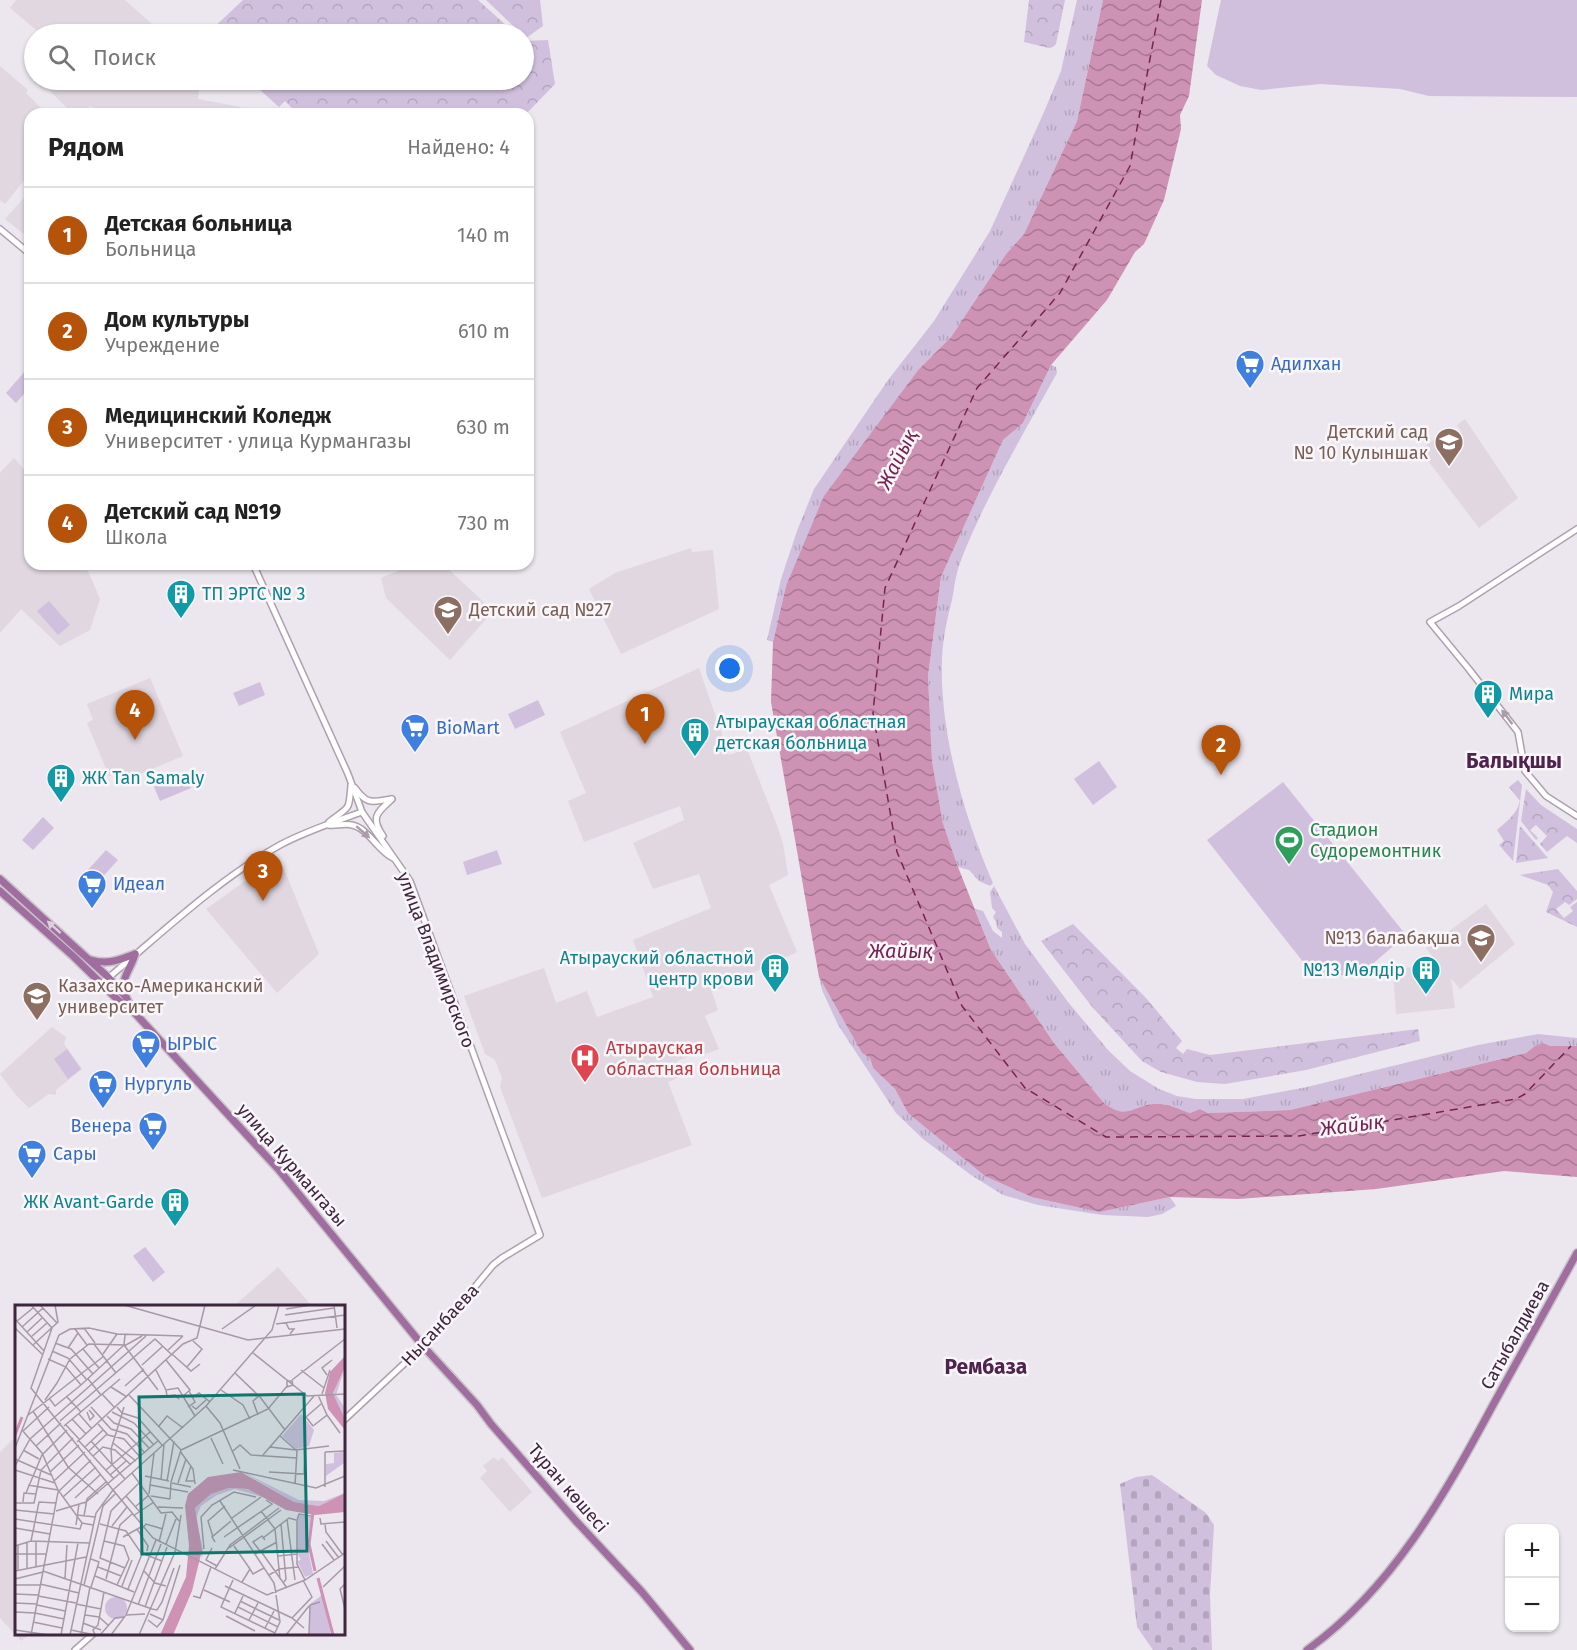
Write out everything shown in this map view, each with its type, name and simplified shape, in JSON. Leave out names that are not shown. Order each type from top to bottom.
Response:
[{"type":"main road","name":"улица Курмангазы","points":[[0,879],[108,977],[126,997],[132,1010]]},
{"type":"main road","name":"улица Курмангазы","points":[[0,891],[119,1001],[132,1010],[279,1170],[423,1346]]},
{"type":"main road","points":[[87,959],[112,962],[135,954]]},
{"type":"main road","points":[[126,997],[123,979],[130,969],[135,954]]},
{"type":"main road","name":"Сатыбалдиева","points":[[1307,1650],[1366,1599],[1418,1534],[1479,1432],[1577,1253]]},
{"type":"main road","name":"Тұран көшесі","points":[[423,1346],[477,1405],[575,1520],[642,1592],[690,1650]]},
{"type":"street","points":[[0,229],[24,249]]},
{"type":"street","points":[[1577,529],[1459,606],[1430,622],[1518,732],[1525,771],[1546,796],[1577,816]]},
{"type":"street","name":"улица Владимирского","points":[[256,570],[351,782],[362,812],[410,881],[540,1235]]},
{"type":"street","points":[[325,825],[347,810],[350,802],[351,782]]},
{"type":"street","points":[[351,782],[363,799],[371,802],[392,799],[376,817],[376,826],[395,858]]},
{"type":"street","points":[[102,983],[211,892],[246,867],[280,845],[362,812]]},
{"type":"street","points":[[325,825],[356,826],[386,855],[395,858]]},
{"type":"street","name":"Нысанбаева","points":[[345,1419],[423,1346],[493,1265],[540,1235]]},
{"type":"street","points":[[75,1650],[92,1635]]},
{"type":"shaded area","points":[[16,0],[125,0],[152,24],[29,24],[10,8]]},
{"type":"shaded area","points":[[0,66],[24,87],[24,90],[28,90],[26,93],[41,108],[24,108],[24,180],[5,204],[0,200]]},
{"type":"shaded area","points":[[49,90],[199,90],[198,99],[241,108],[94,108],[90,106],[88,108],[67,108]]},
{"type":"shaded area","points":[[24,198],[24,234],[5,219]]},
{"type":"shaded area","points":[[1465,419],[1518,498],[1479,528],[1420,450],[1439,436],[1446,445],[1462,433],[1457,425]]},
{"type":"shaded area","points":[[14,458],[24,469],[24,570],[88,570],[100,599],[90,630],[60,646],[21,609],[0,633],[0,473]]},
{"type":"shaded area","points":[[691,548],[692,552],[713,550],[719,609],[621,654],[589,589],[615,573]]},
{"type":"shaded area","name":"Детский сад №27","points":[[400,570],[449,570],[493,611],[450,660],[386,598],[381,578]]},
{"type":"shaded area","points":[[699,668],[729,755],[747,749],[778,828],[788,875],[769,885],[797,952],[712,992],[718,1010],[705,1016],[719,1049],[703,1055],[700,1052],[677,1061],[682,1076],[668,1082],[692,1145],[542,1198],[500,1087],[502,1078],[495,1060],[485,1054],[464,996],[544,968],[556,1003],[587,991],[597,1017],[653,997],[633,940],[711,908],[699,874],[653,889],[633,843],[684,820],[680,806],[584,842],[568,801],[586,793],[560,732]]},
{"type":"shaded area","points":[[150,678],[183,756],[121,782],[117,773],[109,776],[87,723],[93,720],[87,704]]},
{"type":"shaded area","points":[[279,857],[319,954],[277,993],[206,909]]},
{"type":"shaded area","points":[[1486,904],[1515,944],[1460,989],[1451,978],[1455,1008],[1396,1014],[1393,970],[1438,963],[1426,948]]},
{"type":"shaded area","points":[[52,1027],[66,1037],[64,1044],[82,1069],[56,1090],[56,1095],[49,1094],[29,1108],[0,1074]]},
{"type":"shaded area","points":[[278,1267],[311,1305],[235,1305]]},
{"type":"shaded area","points":[[15,1437],[15,1634],[0,1618],[0,1452]]},
{"type":"shaded area","points":[[494,1457],[498,1461],[502,1457],[532,1492],[510,1512],[480,1478],[487,1471],[483,1466]]},
{"type":"shaded area","points":[[16,1635],[29,1635],[21,1641]]},
{"type":"green space","points":[[243,0],[478,0],[505,24],[218,24]]},
{"type":"green space","points":[[486,0],[540,0],[543,26],[534,32],[534,24],[511,24]]},
{"type":"green space","points":[[1029,0],[1065,0],[1056,44],[1053,47],[1024,42]]},
{"type":"green space","points":[[1077,0],[1103,0],[1077,121],[1024,234],[1006,254],[951,337],[919,369],[786,586],[773,642],[767,640],[781,579],[814,489],[888,380],[934,321],[990,231],[1061,71]]},
{"type":"green space","points":[[1221,0],[1577,0],[1577,97],[1429,96],[1400,89],[1320,84],[1261,90],[1240,86],[1216,75],[1207,66]]},
{"type":"green space","points":[[548,40],[555,84],[532,108],[292,108],[285,101],[279,107],[260,90],[534,90],[534,41]]},
{"type":"green space","points":[[1051,365],[1056,367],[1057,373],[999,478],[963,555],[956,577],[943,643],[942,686],[949,744],[963,802],[993,883],[990,886],[979,881],[969,870],[958,867],[943,825],[932,761],[928,676],[941,577],[1003,440],[1023,423]]},
{"type":"green space","points":[[24,372],[24,394],[16,403],[6,393]]},
{"type":"green space","points":[[49,601],[70,625],[58,635],[37,611]]},
{"type":"green space","points":[[260,682],[265,695],[239,706],[233,693]]},
{"type":"green space","points":[[538,700],[545,715],[515,729],[508,714]]},
{"type":"green space","points":[[1099,761],[1117,787],[1093,805],[1074,779]]},
{"type":"green space","points":[[185,774],[191,788],[160,801],[154,787]]},
{"type":"green space","points":[[1518,780],[1522,785],[1513,861],[1499,845],[1504,841],[1497,830],[1519,806],[1520,801],[1509,787]]},
{"type":"green space","name":"Стадион Судоремонтник","points":[[1283,782],[1406,935],[1361,974],[1315,977],[1207,840]]},
{"type":"green space","points":[[1526,789],[1541,805],[1577,829],[1577,843],[1567,836],[1547,852],[1540,844],[1547,836],[1536,825],[1530,830],[1538,838],[1536,840],[1521,821]]},
{"type":"green space","points":[[43,817],[54,828],[33,850],[22,840]]},
{"type":"green space","points":[[1520,826],[1548,858],[1516,863]]},
{"type":"green space","points":[[106,850],[118,860],[98,882],[87,871]]},
{"type":"green space","points":[[497,850],[502,864],[467,875],[463,862]]},
{"type":"green space","points":[[1558,869],[1577,891],[1577,899],[1569,905],[1565,902],[1556,909],[1564,918],[1573,911],[1570,907],[1577,902],[1577,927],[1546,912],[1553,892],[1548,885],[1520,875]]},
{"type":"green space","points":[[994,886],[1025,944],[1068,1002],[1108,1050],[1130,1071],[1159,1089],[1177,1096],[1196,1099],[1243,1099],[1307,1087],[1478,1045],[1538,1034],[1577,1038],[1577,1046],[1535,1046],[1526,1053],[1290,1110],[1208,1113],[1200,1109],[1190,1113],[1172,1106],[1158,1104],[1124,1112],[1118,1111],[1104,1103],[1054,1043],[991,950],[975,909],[983,911],[993,931],[1002,938],[1002,932],[997,928],[993,917],[996,912],[992,908],[990,892]]},
{"type":"green space","points":[[1073,924],[1146,998],[1182,1041],[1176,1048],[1183,1054],[1187,1049],[1210,1055],[1418,1029],[1420,1041],[1306,1070],[1225,1084],[1197,1082],[1161,1072],[1142,1061],[1093,1008],[1041,941]]},
{"type":"green space","points":[[819,977],[862,1053],[870,1058],[873,1068],[895,1089],[908,1113],[1100,1212],[1170,1197],[1176,1206],[1162,1214],[1148,1217],[1102,1215],[1038,1205],[1003,1195],[971,1175],[923,1139],[896,1113],[838,1025],[822,990]]},
{"type":"green space","points":[[67,1049],[81,1069],[68,1079],[54,1059]]},
{"type":"green space","points":[[145,1247],[165,1272],[153,1282],[133,1256]]},
{"type":"green space","points":[[1152,1475],[1206,1513],[1214,1525],[1210,1595],[1212,1650],[1153,1650],[1137,1627],[1120,1484],[1136,1477]]},
{"type":"water","name":"Жайық","points":[[1103,0],[1202,0],[1189,96],[1180,115],[1181,129],[1164,200],[1144,244],[1135,252],[1107,300],[1051,365],[1023,423],[1003,440],[941,577],[928,676],[932,761],[943,824],[991,950],[1054,1043],[1104,1103],[1124,1112],[1158,1104],[1172,1106],[1190,1113],[1200,1109],[1208,1113],[1290,1110],[1526,1053],[1543,1043],[1550,1046],[1577,1046],[1577,1177],[1504,1171],[1376,1189],[1238,1199],[1170,1197],[1100,1212],[1032,1197],[985,1176],[908,1113],[895,1089],[873,1068],[870,1058],[862,1053],[819,977],[771,702],[773,642],[786,586],[824,496],[919,369],[951,337],[1006,254],[1024,234],[1077,121]]},
{"type":"ferry route","points":[[1161,0],[1130,166],[1060,293],[977,388],[885,588],[873,713],[897,852],[962,1006],[1025,1088],[1106,1137],[1299,1136],[1516,1099],[1525,1094],[1571,1046]]},
{"type":"place","name":"Адилхан","points":[[1250,390]]},
{"type":"place","name":"Детский сад № 10 Кулыншак","points":[[1449,468]]},
{"type":"place","name":"ТП ЭРТС № 3","points":[[181,620]]},
{"type":"place","name":"Детский сад №27","points":[[448,636]]},
{"type":"place","name":"Мира","points":[[1488,720]]},
{"type":"place","name":"Детский сад №19","points":[[135,740]]},
{"type":"place","name":"Детская больница","points":[[645,744]]},
{"type":"place","name":"BioMart","points":[[415,754]]},
{"type":"place","name":"Атырауская областная детская больница","points":[[695,758]]},
{"type":"place","name":"Дом культуры","points":[[1221,775]]},
{"type":"place","name":"ЖК Tan Samaly","points":[[61,804]]},
{"type":"place","name":"Стадион Судоремонтник","points":[[1289,866]]},
{"type":"place","name":"Медицинский Коледж","points":[[263,901]]},
{"type":"place","name":"Идеал","points":[[92,910]]},
{"type":"place","name":"№13 балабақша","points":[[1481,964]]},
{"type":"place","name":"Атырауский областной центр крови","points":[[775,994]]},
{"type":"place","name":"№13 Мөлдiр","points":[[1426,996]]},
{"type":"place","name":"Казахско-Американский университет","points":[[37,1022]]},
{"type":"place","name":"ЫРЫС","points":[[146,1070]]},
{"type":"place","name":"Атырауская областная больница","points":[[585,1084]]},
{"type":"place","name":"Нургуль","points":[[103,1110]]},
{"type":"place","name":"Венера","points":[[153,1152]]},
{"type":"place","name":"Сары","points":[[32,1180]]},
{"type":"place","name":"ЖК Avant-Garde","points":[[175,1228]]},
{"type":"district","name":"Балықшы","points":[[1514,761]]},
{"type":"district","name":"Рембаза","points":[[986,1367]]}]
